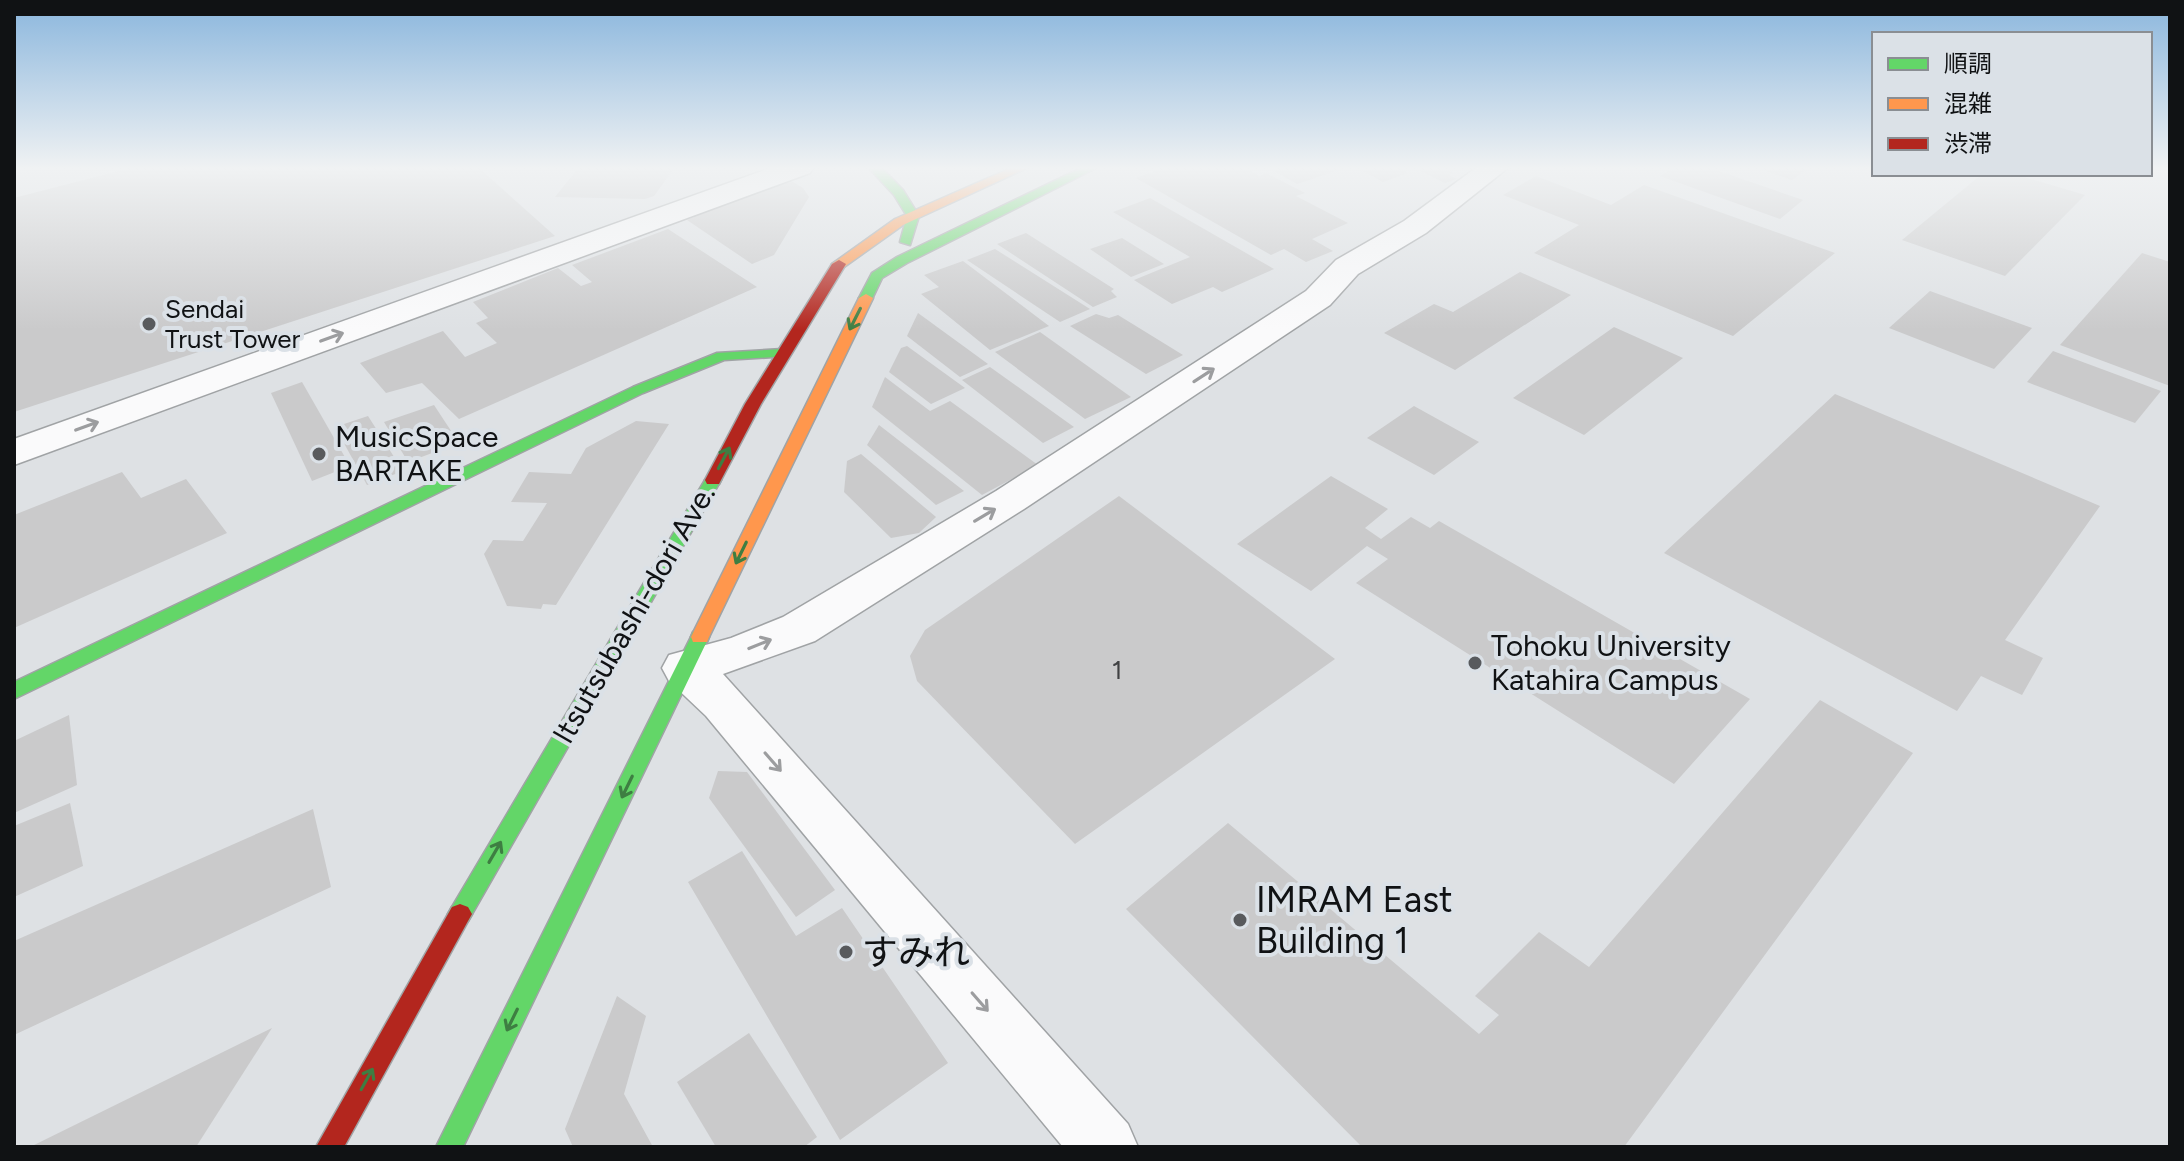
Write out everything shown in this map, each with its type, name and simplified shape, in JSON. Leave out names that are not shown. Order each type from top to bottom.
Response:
[{"type":"street","points":[[14,453],[651,221]]},
{"type":"street","name":"Itsutsubashi-dori Ave.","points":[[329,1147],[487,867],[834,269],[848,255],[904,221]]},
{"type":"street","points":[[902,260],[912,221]]},
{"type":"street","name":"Itsutsubashi-dori Ave.","points":[[449,1147],[877,276],[902,260],[981,221]]},
{"type":"street","points":[[686,668],[744,651],[799,629],[1010,500],[1306,306],[1347,267],[1422,221]]},
{"type":"street","points":[[14,691],[638,390],[722,356],[783,353]]},
{"type":"street","points":[[686,668],[723,703],[1105,1147]]},
{"type":"building","name":"Sendai Trust Tower","points":[[14,221],[538,221],[555,236],[14,412]]},
{"type":"building","points":[[689,221],[794,221],[774,255],[752,264]]},
{"type":"building","points":[[1129,221],[1190,221],[1274,269],[1222,292],[1213,287],[1172,304],[1134,280],[1190,257]]},
{"type":"building","points":[[1212,221],[1348,223],[1312,239],[1333,251],[1306,262],[1284,249],[1271,255]]},
{"type":"building","points":[[1569,221],[1746,221],[1835,253],[1733,336],[1534,253],[1579,225]]},
{"type":"building","points":[[1925,221],[2059,221],[2005,276],[1902,240]]},
{"type":"building","points":[[668,229],[757,287],[459,419],[422,383],[386,393],[360,363],[443,331],[465,357],[497,343],[476,323],[488,318],[473,302],[558,268],[581,286],[592,282],[572,265]]},
{"type":"building","points":[[1026,233],[1114,289],[1111,291],[1117,297],[1093,307],[997,244]]},
{"type":"building","points":[[1122,238],[1164,264],[1131,277],[1090,249]]},
{"type":"building","points":[[995,249],[1090,309],[1060,322],[967,260]]},
{"type":"building","points":[[2142,253],[2170,262],[2170,386],[2060,345]]},
{"type":"building","points":[[963,261],[1049,326],[990,350],[921,294],[939,287],[924,275]]},
{"type":"building","points":[[1520,272],[1571,295],[1455,370],[1384,333],[1434,304],[1453,312]]},
{"type":"building","points":[[1930,291],[2032,328],[1994,369],[1889,328]]},
{"type":"building","points":[[918,313],[988,364],[960,377],[907,336]]},
{"type":"building","points":[[1096,314],[1109,318],[1118,315],[1183,355],[1146,374],[1070,326]]},
{"type":"building","points":[[1614,327],[1683,358],[1584,435],[1513,398]]},
{"type":"building","points":[[1040,332],[1131,397],[1085,419],[995,352]]},
{"type":"building","points":[[907,346],[965,388],[931,404],[889,372],[901,348]]},
{"type":"building","points":[[2053,351],[2161,391],[2135,423],[2027,382]]},
{"type":"building","points":[[990,367],[1074,427],[1043,443],[962,380]]},
{"type":"building","points":[[885,377],[930,411],[950,401],[1038,465],[982,495],[872,407]]},
{"type":"building","points":[[302,382],[350,466],[312,481],[271,393]]},
{"type":"building","points":[[1835,394],[2100,506],[2005,640],[2043,658],[2022,695],[1981,676],[1957,711],[1664,553]]},
{"type":"building","points":[[434,405],[459,443],[408,462],[384,422]]},
{"type":"building","points":[[1414,406],[1479,442],[1434,475],[1367,438]]},
{"type":"building","points":[[368,416],[403,471],[367,485],[335,427]]},
{"type":"building","points":[[636,421],[669,424],[556,605],[543,604],[541,609],[507,606],[484,554],[493,540],[523,541],[547,503],[511,502],[529,472],[571,474],[586,448]]},
{"type":"building","points":[[879,425],[964,491],[936,505],[867,445]]},
{"type":"building","points":[[861,454],[936,517],[919,533],[891,538],[844,492],[847,461]]},
{"type":"building","points":[[122,472],[141,498],[186,479],[227,533],[14,628],[14,515]]},
{"type":"building","points":[[1331,476],[1388,509],[1365,528],[1381,539],[1411,517],[1430,528],[1439,521],[1750,699],[1674,784],[1356,583],[1388,559],[1367,546],[1311,591],[1237,544]]},
{"type":"building","points":[[1119,496],[1335,659],[1075,844],[917,681],[910,656],[925,630]]},
{"type":"building","name":"IMRAM East Building 1","points":[[1820,700],[1913,753],[1624,1147],[1362,1147],[1126,909],[1228,823],[1479,1034],[1499,1015],[1475,996],[1539,932],[1589,967]]},
{"type":"building","points":[[69,715],[77,785],[14,813],[14,741]]},
{"type":"building","points":[[718,771],[747,772],[835,890],[796,917],[709,798]]},
{"type":"building","points":[[70,803],[83,866],[14,897],[14,826]]},
{"type":"building","points":[[313,809],[331,887],[14,1035],[14,941]]},
{"type":"building","points":[[742,851],[796,936],[842,908],[948,1063],[840,1140],[688,882]]},
{"type":"building","points":[[617,996],[646,1016],[624,1094],[653,1147],[573,1147],[565,1129]]},
{"type":"building","points":[[272,1028],[196,1147],[30,1147]]},
{"type":"building","points":[[749,1033],[817,1137],[804,1147],[716,1147],[677,1082]]},
{"type":"traffic: fast","points":[[906,242],[912,221]]},
{"type":"traffic: fast","points":[[866,298],[877,276],[902,260],[981,221]]},
{"type":"traffic: fast","points":[[14,691],[638,390],[722,356],[783,353]]},
{"type":"traffic: fast","points":[[460,914],[713,480]]},
{"type":"traffic: fast","points":[[449,1147],[700,637]]},
{"type":"traffic: slow","points":[[839,264],[901,221]]},
{"type":"traffic: slow","points":[[700,637],[866,298]]},
{"type":"traffic: jam","points":[[713,480],[753,404],[839,264]]},
{"type":"traffic: jam","points":[[329,1147],[460,914]]},
{"type":"place","name":"Sendai Trust Tower","points":[[149,324]]},
{"type":"place","name":"MusicSpace BARTAKE","points":[[319,454]]},
{"type":"place","name":"Tohoku University Katahira Campus","points":[[1475,663]]},
{"type":"place","name":"IMRAM East Building 1","points":[[1240,920]]},
{"type":"place","name":"すみれ","points":[[846,952]]}]
